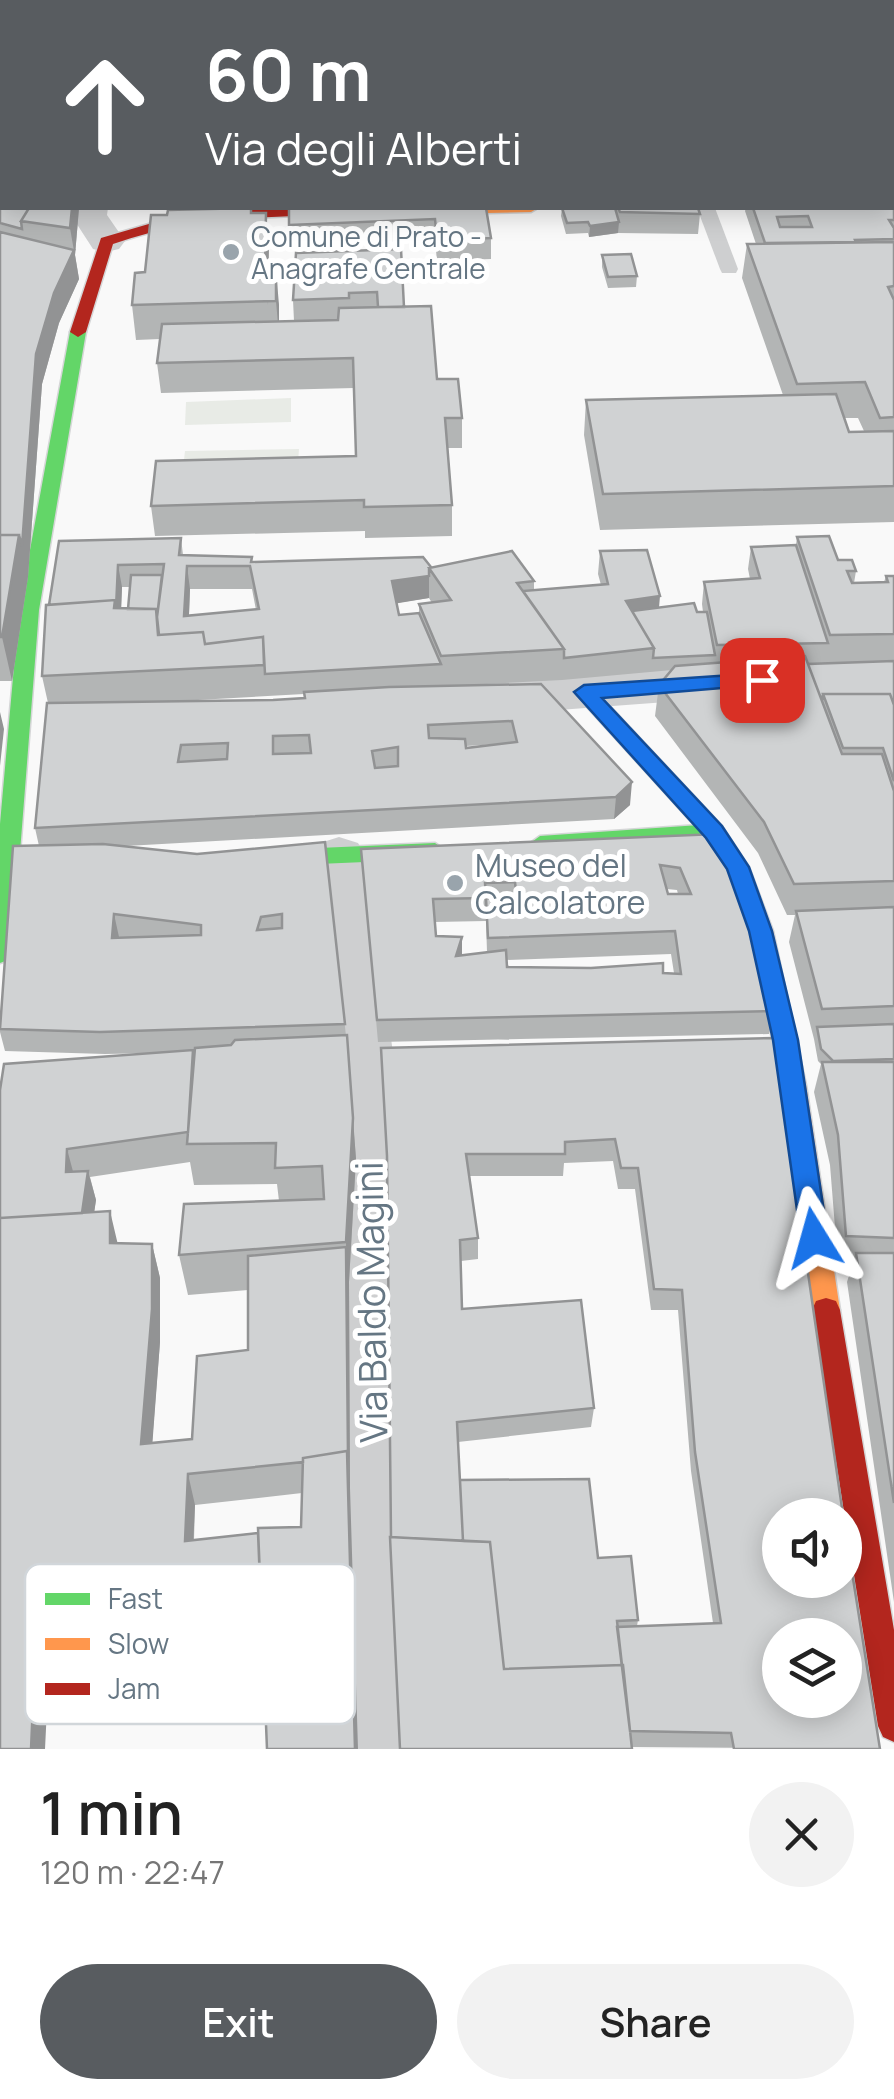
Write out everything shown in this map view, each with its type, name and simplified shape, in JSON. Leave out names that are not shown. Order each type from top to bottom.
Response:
[{"type":"street","points":[[0,954],[18,864],[28,701],[74,348],[101,256],[90,210]]},
{"type":"street","points":[[60,264],[101,256],[135,227],[162,221],[258,212],[373,210]]},
{"type":"street","points":[[429,702],[778,679]]},
{"type":"street","points":[[584,692],[714,832],[738,867],[761,931],[788,1063],[848,1276],[894,1726]]},
{"type":"street","points":[[517,845],[714,832]]},
{"type":"street","points":[[222,860],[458,849]]},
{"type":"street","name":"Via Baldo Magini","points":[[339,857],[364,1060],[381,1749]]},
{"type":"street","points":[[761,931],[818,930]]},
{"type":"lane","points":[[707,210],[729,269]]},
{"type":"shaded area","points":[[291,398],[291,422],[185,425],[186,402]]},
{"type":"shaded area","points":[[299,449],[297,476],[182,477],[185,451]]},
{"type":"building","points":[[0,210],[28,210],[21,221],[22,229],[0,223]]},
{"type":"building","points":[[28,210],[72,210],[70,228],[21,221]]},
{"type":"building","points":[[168,210],[266,213],[265,270],[276,270],[276,301],[132,305],[135,273],[145,272],[151,215],[167,215]]},
{"type":"building","points":[[289,210],[486,210],[491,238],[437,240],[435,219],[289,225]]},
{"type":"building","points":[[563,210],[616,210],[619,222],[590,226],[588,222],[567,223]]},
{"type":"building","points":[[699,210],[700,214],[620,212]]},
{"type":"building","points":[[754,210],[894,210],[894,220],[889,220],[894,239],[765,243]],"holes":[[[808,216],[812,227],[780,227],[777,217]]]},
{"type":"building","points":[[0,232],[74,250],[54,293],[36,354],[22,546],[19,535],[0,535]]},
{"type":"building","points":[[894,242],[894,286],[888,287],[894,300],[894,417],[880,418],[865,382],[797,384],[747,244]]},
{"type":"building","points":[[401,249],[404,307],[378,307],[377,292],[349,293],[349,298],[293,300],[296,253]]},
{"type":"building","points":[[631,254],[637,276],[608,277],[602,255]]},
{"type":"building","points":[[431,306],[437,379],[458,379],[462,418],[445,418],[452,505],[364,507],[364,500],[151,506],[156,461],[356,456],[353,358],[157,363],[162,324],[338,320],[339,308]]},
{"type":"building","points":[[836,394],[849,432],[894,431],[894,486],[603,494],[586,400]]},
{"type":"building","points":[[0,535],[19,535],[2,637],[0,637]]},
{"type":"building","points":[[829,536],[838,560],[852,560],[856,571],[847,571],[852,583],[888,582],[886,576],[894,576],[894,634],[830,635],[797,537]]},
{"type":"building","points":[[181,538],[179,555],[252,557],[251,562],[423,557],[431,567],[429,576],[392,581],[399,615],[419,613],[441,664],[265,674],[263,637],[205,644],[203,632],[159,635],[157,617],[164,564],[118,565],[116,608],[115,600],[49,605],[59,541]],"holes":[[[187,566],[250,566],[259,609],[184,616]]]},
{"type":"building","points":[[796,545],[828,643],[717,645],[704,582],[760,578],[751,547]]},
{"type":"building","points":[[647,550],[660,596],[626,601],[654,648],[564,658],[564,649],[523,591],[608,584],[600,551]]},
{"type":"building","points":[[512,551],[534,581],[517,583],[564,649],[441,656],[419,604],[451,600],[429,568]]},
{"type":"building","points":[[131,575],[162,575],[157,617],[156,609],[128,609]]},
{"type":"building","points":[[115,600],[114,608],[156,609],[158,635],[203,632],[205,644],[263,637],[264,665],[42,676],[46,605]]},
{"type":"building","points":[[694,603],[697,612],[707,612],[715,655],[653,658],[654,648],[632,611]]},
{"type":"building","points":[[805,656],[842,754],[882,754],[894,791],[894,881],[794,884],[764,822],[659,685],[675,666]]},
{"type":"building","points":[[894,661],[894,705],[890,694],[823,694],[822,701],[808,664]]},
{"type":"building","points":[[541,684],[632,782],[616,797],[35,828],[47,703],[273,700],[305,698],[304,692]],"holes":[[[512,721],[517,742],[466,748],[465,739],[429,738],[428,725]],[[309,735],[311,753],[273,754],[273,736]],[[228,743],[227,759],[178,762],[181,745]],[[398,747],[398,766],[375,768],[372,751]]]},
{"type":"building","points":[[823,694],[890,694],[894,705],[894,781],[883,748],[843,748]]},
{"type":"building","points":[[717,834],[742,893],[774,1011],[377,1020],[361,849]],"holes":[[[660,865],[680,868],[691,894],[668,894]],[[515,882],[517,901],[486,898],[485,883]],[[486,898],[488,938],[675,931],[681,974],[663,973],[663,963],[591,968],[507,967],[506,950],[456,956],[462,937],[436,936],[433,899]]]},
{"type":"building","points":[[325,842],[345,1024],[100,1032],[0,1029],[13,846],[103,844],[197,854]],"holes":[[[114,914],[201,925],[201,935],[112,938]],[[282,914],[282,928],[257,930],[261,917]]]},
{"type":"building","points":[[894,907],[894,1006],[822,1009],[796,911]]},
{"type":"building","points":[[894,1024],[894,1059],[833,1061],[821,1049],[817,1027]]},
{"type":"building","points":[[347,1035],[353,1118],[346,1242],[179,1255],[184,1204],[324,1199],[322,1166],[275,1168],[276,1143],[187,1144],[195,1048],[231,1045],[235,1040]]},
{"type":"building","points":[[774,1038],[841,1498],[762,1498],[762,1598],[856,1598],[859,1618],[762,1618],[762,1718],[862,1718],[862,1635],[880,1749],[734,1749],[731,1733],[630,1731],[617,1627],[721,1623],[695,1452],[682,1290],[654,1289],[638,1168],[621,1168],[615,1139],[565,1142],[565,1154],[466,1154],[478,1238],[460,1240],[462,1309],[581,1300],[594,1408],[457,1422],[463,1541],[391,1537],[387,1156],[381,1048]]},
{"type":"building","points":[[193,1050],[188,1132],[67,1149],[66,1172],[88,1171],[82,1213],[0,1218],[0,1090],[4,1064]]},
{"type":"building","points":[[822,1062],[894,1062],[894,1238],[846,1236],[838,1135]]},
{"type":"building","points":[[110,1211],[110,1243],[152,1244],[152,1309],[141,1444],[192,1439],[197,1356],[248,1350],[248,1256],[346,1247],[348,1457],[347,1451],[303,1458],[303,1462],[188,1474],[185,1541],[258,1533],[259,1564],[25,1564],[25,1724],[32,1724],[31,1749],[0,1749],[0,1218]]},
{"type":"building","points":[[856,1253],[894,1253],[894,1503]]},
{"type":"building","points":[[347,1451],[350,1564],[259,1564],[258,1528],[301,1527],[303,1458]]},
{"type":"building","points":[[589,1479],[598,1558],[631,1556],[638,1620],[617,1621],[622,1665],[504,1669],[490,1542],[463,1541],[460,1480]]},
{"type":"building","points":[[390,1537],[490,1542],[504,1669],[623,1665],[632,1749],[400,1749]]},
{"type":"building","points":[[266,1724],[354,1724],[355,1749],[267,1749]]},
{"type":"traffic: fast","points":[[0,954],[29,610],[78,332]]},
{"type":"traffic: fast","points":[[540,844],[714,832]]},
{"type":"traffic: fast","points":[[251,859],[435,851]]},
{"type":"traffic: slow","points":[[396,211],[441,210]]},
{"type":"traffic: slow","points":[[585,692],[714,832],[738,867],[761,931],[794,1085],[826,1310]]},
{"type":"traffic: jam","points":[[78,332],[106,241],[140,229],[212,216],[396,211]]},
{"type":"traffic: jam","points":[[826,1310],[894,1726]]},
{"type":"place","name":"Comune di Prato - Anagrafe Centrale","points":[[231,252]]},
{"type":"place","name":"Museo del Calcolatore","points":[[455,883]]},
{"type":"route","points":[[762,680],[584,692],[714,832],[738,867],[761,931],[785,1040],[814,1238]]}]
